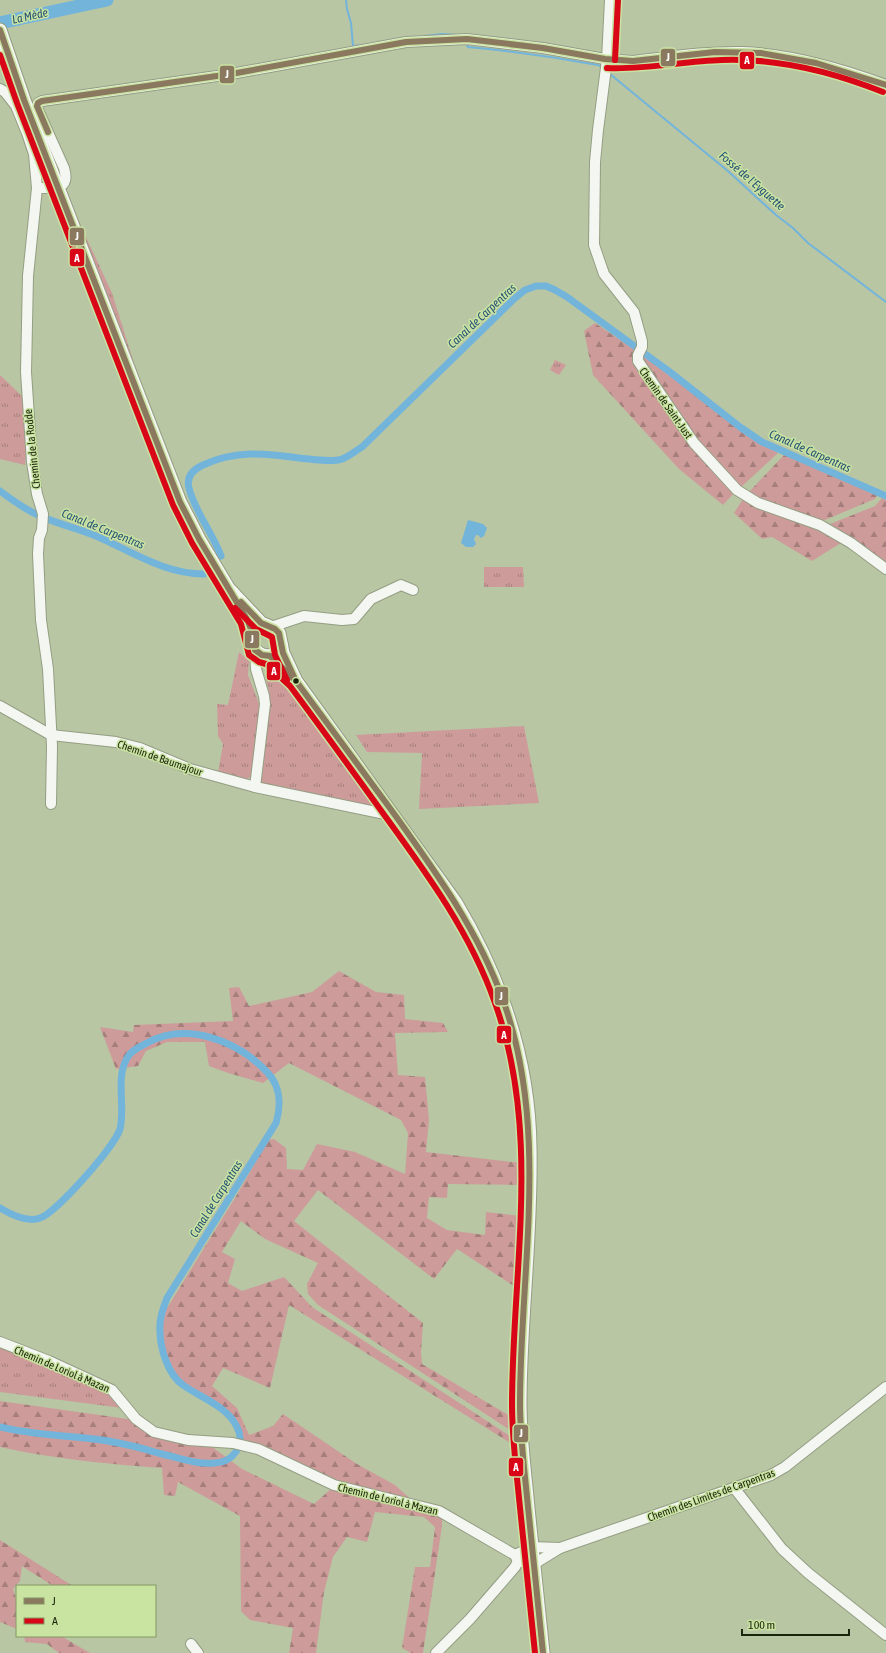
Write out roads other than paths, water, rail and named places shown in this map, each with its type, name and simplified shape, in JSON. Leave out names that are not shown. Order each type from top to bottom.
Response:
[{"type":"main road","points":[[0,30],[15,76],[180,502],[199,539],[231,590],[248,621],[253,635]]},
{"type":"main road","points":[[231,590],[255,618],[279,633],[287,663],[296,681],[395,816],[456,903],[490,967],[507,1012],[520,1058],[530,1145],[530,1182],[522,1325],[520,1405],[521,1437],[543,1653]]},
{"type":"main road","points":[[269,626],[256,630],[253,635],[252,640],[255,650],[262,655],[268,656],[296,681]]},
{"type":"main road","points":[[268,656],[277,652],[281,641]]},
{"type":"street","name":"Chemin de Saint-Just","points":[[610,0],[607,60],[598,130],[594,206],[594,245],[604,274],[634,312],[642,341],[638,362],[694,443],[737,490],[758,503],[820,526],[851,543],[886,568]]},
{"type":"street","points":[[37,188],[58,187],[65,183],[65,174],[38,110],[38,103],[42,101],[231,74],[406,42],[467,39],[543,48],[607,60],[633,61],[722,52],[744,52],[840,68],[886,84]]},
{"type":"street","name":"Chemin de la Rodde","points":[[0,89],[5,92],[16,106],[34,154],[37,188],[28,276],[26,372],[32,462],[37,494],[43,518],[39,538],[38,554],[41,620],[48,669],[51,735],[51,804]]},
{"type":"street","points":[[269,626],[304,616],[342,620],[354,619],[371,599],[401,585],[413,590]]},
{"type":"street","points":[[281,641],[288,625],[294,619]]},
{"type":"street","points":[[255,650],[258,677],[265,704],[255,787]]},
{"type":"street","points":[[258,677],[263,662],[268,656]]},
{"type":"street","name":"Chemin de Baumajour","points":[[0,706],[51,735],[116,742],[140,748],[190,769],[255,787],[395,816]]},
{"type":"street","name":"Chemin de Loriol à Mazan","points":[[0,1342],[49,1361],[112,1390],[136,1419],[154,1432],[188,1440],[239,1444],[274,1455],[334,1485],[439,1511],[516,1558],[534,1562]]},
{"type":"street","name":"Chemin des Limites de Carpentras","points":[[534,1562],[560,1548],[735,1489],[771,1475],[785,1466],[886,1386]]},
{"type":"street","points":[[735,1489],[782,1549],[808,1573],[886,1635]]},
{"type":"street","points":[[436,1653],[470,1619],[515,1567],[516,1558],[532,1547]]},
{"type":"street","name":"Chemin des Limites de Carpentras","points":[[532,1547],[560,1548]]},
{"type":"street","points":[[191,1644],[198,1653]]},
{"type":"water","points":[[468,520],[483,524],[487,528],[484,536],[481,538],[476,535],[474,539],[476,544],[473,547],[466,547],[461,543]]},
{"type":"waterway","name":"La Mède","points":[[0,23],[107,0]]},
{"type":"waterway","name":"Fossé de l'Eyguette","points":[[346,0],[351,23],[353,46],[364,45]]},
{"type":"waterway","name":"Fossé de l'Eyguette","points":[[425,36],[442,34],[459,35]]},
{"type":"waterway","name":"Fossé de l'Eyguette","points":[[466,43],[468,47],[550,57],[598,65],[603,68]]},
{"type":"waterway","name":"Fossé de l'Eyguette","points":[[610,74],[729,172],[808,243],[886,302]]},
{"type":"waterway","name":"Canal de Carpentras","points":[[221,556],[191,496],[188,484],[194,471],[215,460],[239,455],[262,454],[328,461],[347,457],[362,447],[515,298],[525,290],[536,286],[546,286],[567,297],[670,372],[740,427],[762,442],[886,496]]},
{"type":"waterway","name":"Canal de Carpentras","points":[[0,491],[33,513],[96,536],[148,561],[175,570],[204,574]]},
{"type":"waterway","name":"Canal de Carpentras","points":[[0,1208],[25,1219],[40,1218],[59,1204],[84,1178],[108,1149],[120,1129],[122,1110],[122,1072],[129,1055],[147,1043],[162,1037],[179,1034],[195,1034],[211,1038],[227,1043],[242,1051],[267,1072],[275,1083],[279,1096],[279,1110],[276,1123],[167,1298],[160,1322],[161,1345],[166,1361],[173,1375],[183,1385],[213,1403],[227,1413],[233,1420],[237,1427],[240,1440],[236,1451],[232,1456],[221,1462],[201,1463],[108,1441],[40,1434],[0,1427]]}]
